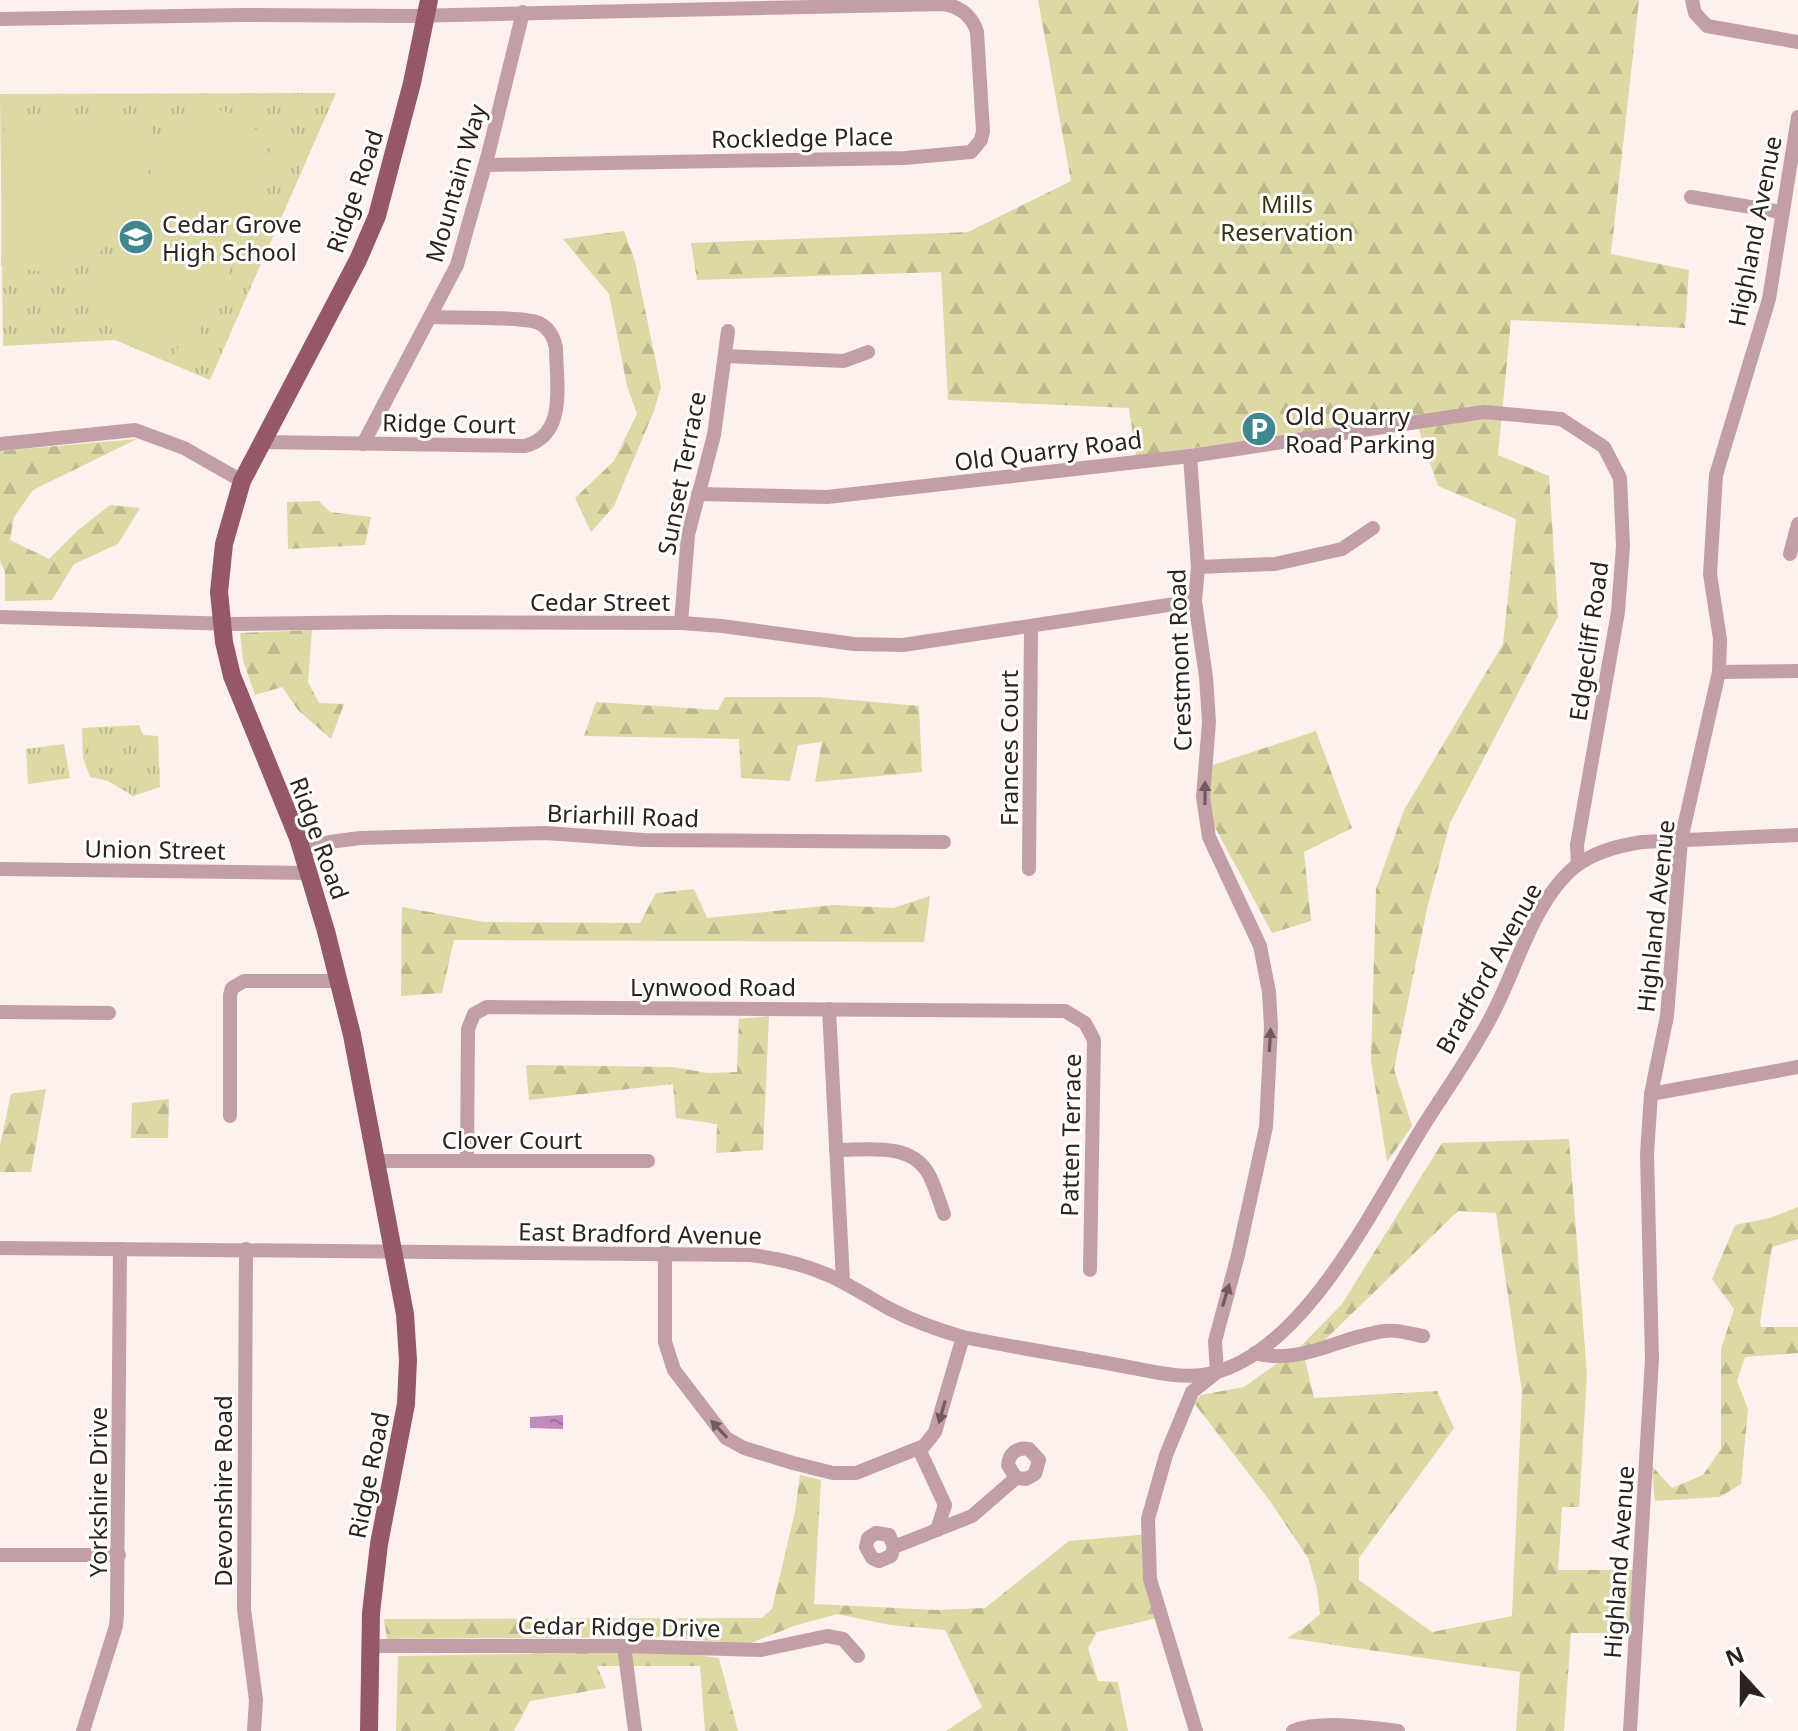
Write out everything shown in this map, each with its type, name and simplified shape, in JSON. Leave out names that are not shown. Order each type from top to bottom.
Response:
[{"type":"main road","name":"Ridge Road","points":[[369,1731],[369,1646],[379,1544],[403,1429],[408,1379],[405,1314],[339,981],[302,851],[227,659],[221,624],[221,560],[227,528],[242,481],[371,230],[406,110],[427,7]]},
{"type":"street","points":[[1692,0],[1695,13],[1707,26],[1798,42]]},
{"type":"street","name":"Rockledge Place","points":[[486,165],[952,156],[971,152],[981,140],[977,32],[964,12],[944,4],[523,12]]},
{"type":"street","points":[[0,19],[427,7],[523,12]]},
{"type":"street","name":"Mountain Way","points":[[363,444],[457,265],[486,165],[523,12]]},
{"type":"street","name":"Highland Avenue","points":[[1630,1731],[1652,1359],[1647,1154],[1651,1094],[1667,1016],[1681,840],[1719,672],[1720,639],[1710,574],[1716,475],[1769,299],[1781,212],[1793,187],[1798,117]]},
{"type":"street","points":[[1691,197],[1781,212]]},
{"type":"street","name":"Ridge Court","points":[[262,442],[525,446],[541,440],[556,418],[556,348],[546,328],[530,321],[431,317]]},
{"type":"street","name":"Sunset Terrace","points":[[681,623],[688,535],[714,435],[728,331]]},
{"type":"street","points":[[725,356],[844,361],[868,352]]},
{"type":"street","name":"Edgecliff Road","points":[[1402,423],[1484,412],[1561,419],[1604,447],[1620,478],[1623,546],[1618,612],[1577,845],[1578,864]]},
{"type":"street","name":"Old Quarry Road","points":[[698,494],[827,497],[1190,456],[1402,423]]},
{"type":"street","points":[[0,444],[135,430],[184,448],[242,481]]},
{"type":"street","name":"Crestmont Road","points":[[1190,456],[1198,567],[1195,601],[1209,722],[1203,797],[1209,837],[1260,946],[1269,992],[1271,1027],[1266,1127],[1238,1255],[1215,1341],[1217,1372]]},
{"type":"street","points":[[1790,554],[1798,524]]},
{"type":"street","points":[[1198,567],[1275,564],[1342,549],[1373,528]]},
{"type":"street","name":"Cedar Street","points":[[0,617],[221,624],[681,623],[878,646],[937,642],[1195,601]]},
{"type":"street","name":"Frances Court","points":[[1029,869],[1031,627]]},
{"type":"street","points":[[1719,672],[1798,671]]},
{"type":"street","name":"Briarhill Road","points":[[302,851],[330,842],[360,838],[545,833],[644,840],[944,842]]},
{"type":"street","name":"Bradford Avenue","points":[[1374,1205],[1492,1017],[1544,906],[1578,864],[1623,845],[1798,835]]},
{"type":"street","name":"Union Street","points":[[0,869],[309,873]]},
{"type":"street","points":[[230,1116],[232,988],[244,981],[339,981]]},
{"type":"street","name":"Lynwood Road","points":[[467,1161],[468,1029],[472,1017],[482,1008],[829,1009],[843,1281]]},
{"type":"street","name":"Patten Terrace","points":[[829,1009],[1065,1011],[1081,1018],[1094,1040],[1090,1270]]},
{"type":"street","points":[[0,1012],[109,1013]]},
{"type":"street","points":[[1651,1094],[1798,1067]]},
{"type":"street","points":[[836,1150],[891,1150],[911,1157],[930,1176],[944,1214]]},
{"type":"street","name":"Clover Court","points":[[376,1161],[648,1161]]},
{"type":"street","name":"East Bradford Avenue","points":[[0,1248],[733,1253],[801,1265],[843,1281],[889,1309],[963,1337],[1181,1376],[1217,1372],[1255,1353],[1287,1326],[1326,1284],[1374,1205]]},
{"type":"street","name":"Yorkshire Drive","points":[[83,1731],[116,1626],[120,1249]]},
{"type":"street","name":"Devonshire Road","points":[[246,1249],[244,1609],[256,1700],[254,1731]]},
{"type":"street","points":[[665,1252],[664,1334],[669,1359],[713,1424],[726,1438],[751,1451],[847,1474],[919,1449],[935,1432],[963,1337]]},
{"type":"street","points":[[1255,1353],[1269,1357],[1306,1353],[1387,1330],[1423,1336]]},
{"type":"street","points":[[1196,1731],[1150,1579],[1148,1519],[1166,1455],[1192,1392],[1217,1372]]},
{"type":"street","points":[[919,1449],[945,1505],[937,1530]]},
{"type":"street","points":[[894,1547],[972,1516],[1016,1478]]},
{"type":"street","points":[[945,1505],[972,1516]]},
{"type":"street","points":[[0,1555],[119,1555]]},
{"type":"street","name":"Cedar Ridge Drive","points":[[369,1646],[624,1646],[761,1650],[827,1636],[843,1639],[858,1656]]},
{"type":"street","points":[[624,1646],[635,1731]]},
{"type":"street","points":[[1293,1731],[1316,1727],[1366,1727],[1398,1731]]},
{"type":"green space","name":"Mills Reservation","points":[[1038,0],[1639,0],[1611,254],[1689,270],[1685,328],[1511,320],[1498,455],[1549,476],[1558,617],[1450,823],[1427,909],[1394,1069],[1412,1126],[1387,1162],[1371,1060],[1376,889],[1404,810],[1503,644],[1516,519],[1438,486],[1415,418],[1136,456],[1129,408],[948,400],[941,272],[697,280],[691,243],[968,232],[1071,181]]},
{"type":"green space","name":"Cedar Grove High School","points":[[336,93],[210,380],[115,340],[3,346],[0,94]]},
{"type":"green space","points":[[215,110],[234,114],[249,123],[261,137],[268,155],[274,144],[285,150],[187,358],[176,353],[180,343],[163,348],[146,348],[131,344],[118,335],[108,324],[99,293],[102,275],[169,134],[189,116]]},
{"type":"green space","points":[[8,120],[148,123],[154,142],[152,164],[116,239],[88,261],[43,272],[1,266],[4,129]]},
{"type":"green space","points":[[624,231],[635,261],[661,387],[614,506],[591,532],[575,498],[614,461],[637,414],[627,386],[609,294],[563,239]]},
{"type":"green space","points":[[137,439],[33,490],[14,517],[10,540],[49,559],[77,531],[110,505],[140,508],[118,544],[74,564],[52,600],[5,601],[5,572],[0,561],[0,451]]},
{"type":"green space","points":[[319,501],[330,512],[371,517],[365,545],[288,549],[287,502]]},
{"type":"green space","points":[[312,630],[308,682],[319,703],[344,704],[331,739],[298,710],[282,687],[255,695],[243,660],[240,633]]},
{"type":"green space","points":[[725,697],[818,697],[919,706],[922,772],[815,782],[822,742],[798,745],[790,781],[741,778],[739,739],[584,736],[596,702],[718,710]]},
{"type":"green space","points":[[139,725],[143,735],[158,736],[160,787],[133,796],[108,781],[90,777],[83,758],[82,728]]},
{"type":"green space","points":[[1316,731],[1352,828],[1304,852],[1311,921],[1272,933],[1210,818],[1210,766]]},
{"type":"green space","points":[[64,744],[70,778],[28,784],[26,749]]},
{"type":"green space","points":[[694,889],[707,918],[834,905],[893,908],[930,896],[924,942],[454,940],[442,993],[401,996],[402,907],[484,922],[640,923],[656,893]]},
{"type":"green space","points":[[769,1016],[763,1150],[716,1153],[717,1124],[676,1118],[673,1084],[529,1100],[526,1065],[672,1067],[708,1073],[737,1072],[739,1019]]},
{"type":"green space","points":[[46,1089],[31,1172],[0,1172],[0,1145],[11,1094]]},
{"type":"green space","points":[[169,1099],[168,1138],[131,1138],[132,1103]]},
{"type":"green space","points":[[1569,1139],[1587,1375],[1579,1507],[1562,1507],[1558,1570],[1642,1570],[1637,1633],[1571,1633],[1564,1731],[1516,1731],[1520,1672],[1287,1638],[1320,1614],[1308,1558],[1270,1501],[1194,1403],[1201,1395],[1244,1387],[1300,1347],[1342,1304],[1442,1143]],"holes":[[[1458,1211],[1496,1213],[1522,1392],[1512,1616],[1432,1632],[1359,1580],[1359,1558],[1454,1428],[1437,1391],[1314,1398],[1305,1359]]]},
{"type":"green space","points":[[1798,1207],[1798,1239],[1772,1247],[1760,1322],[1761,1327],[1798,1327],[1798,1353],[1745,1357],[1737,1381],[1748,1409],[1741,1484],[1720,1497],[1655,1501],[1651,1465],[1672,1488],[1703,1475],[1721,1449],[1721,1349],[1734,1309],[1712,1279],[1735,1225],[1770,1218]]},
{"type":"green space","points":[[800,1475],[821,1480],[814,1604],[936,1610],[985,1608],[1069,1541],[1150,1534],[1162,1617],[1097,1632],[1088,1648],[1098,1681],[1118,1682],[1128,1731],[946,1731],[982,1707],[945,1630],[890,1625],[837,1614],[748,1644],[663,1637],[387,1639],[384,1619],[762,1618],[772,1609],[795,1512]]},
{"type":"green space","points":[[614,1652],[719,1658],[738,1731],[705,1731],[700,1666],[597,1666],[606,1688],[530,1701],[514,1731],[396,1731],[398,1656]]},
{"type":"water","points":[[563,1415],[563,1429],[530,1428],[530,1417]]},
{"type":"place","name":"Cedar Grove High School","points":[[136,237]]},
{"type":"place","name":"Old Quarry Road Parking","points":[[1259,429]]}]
